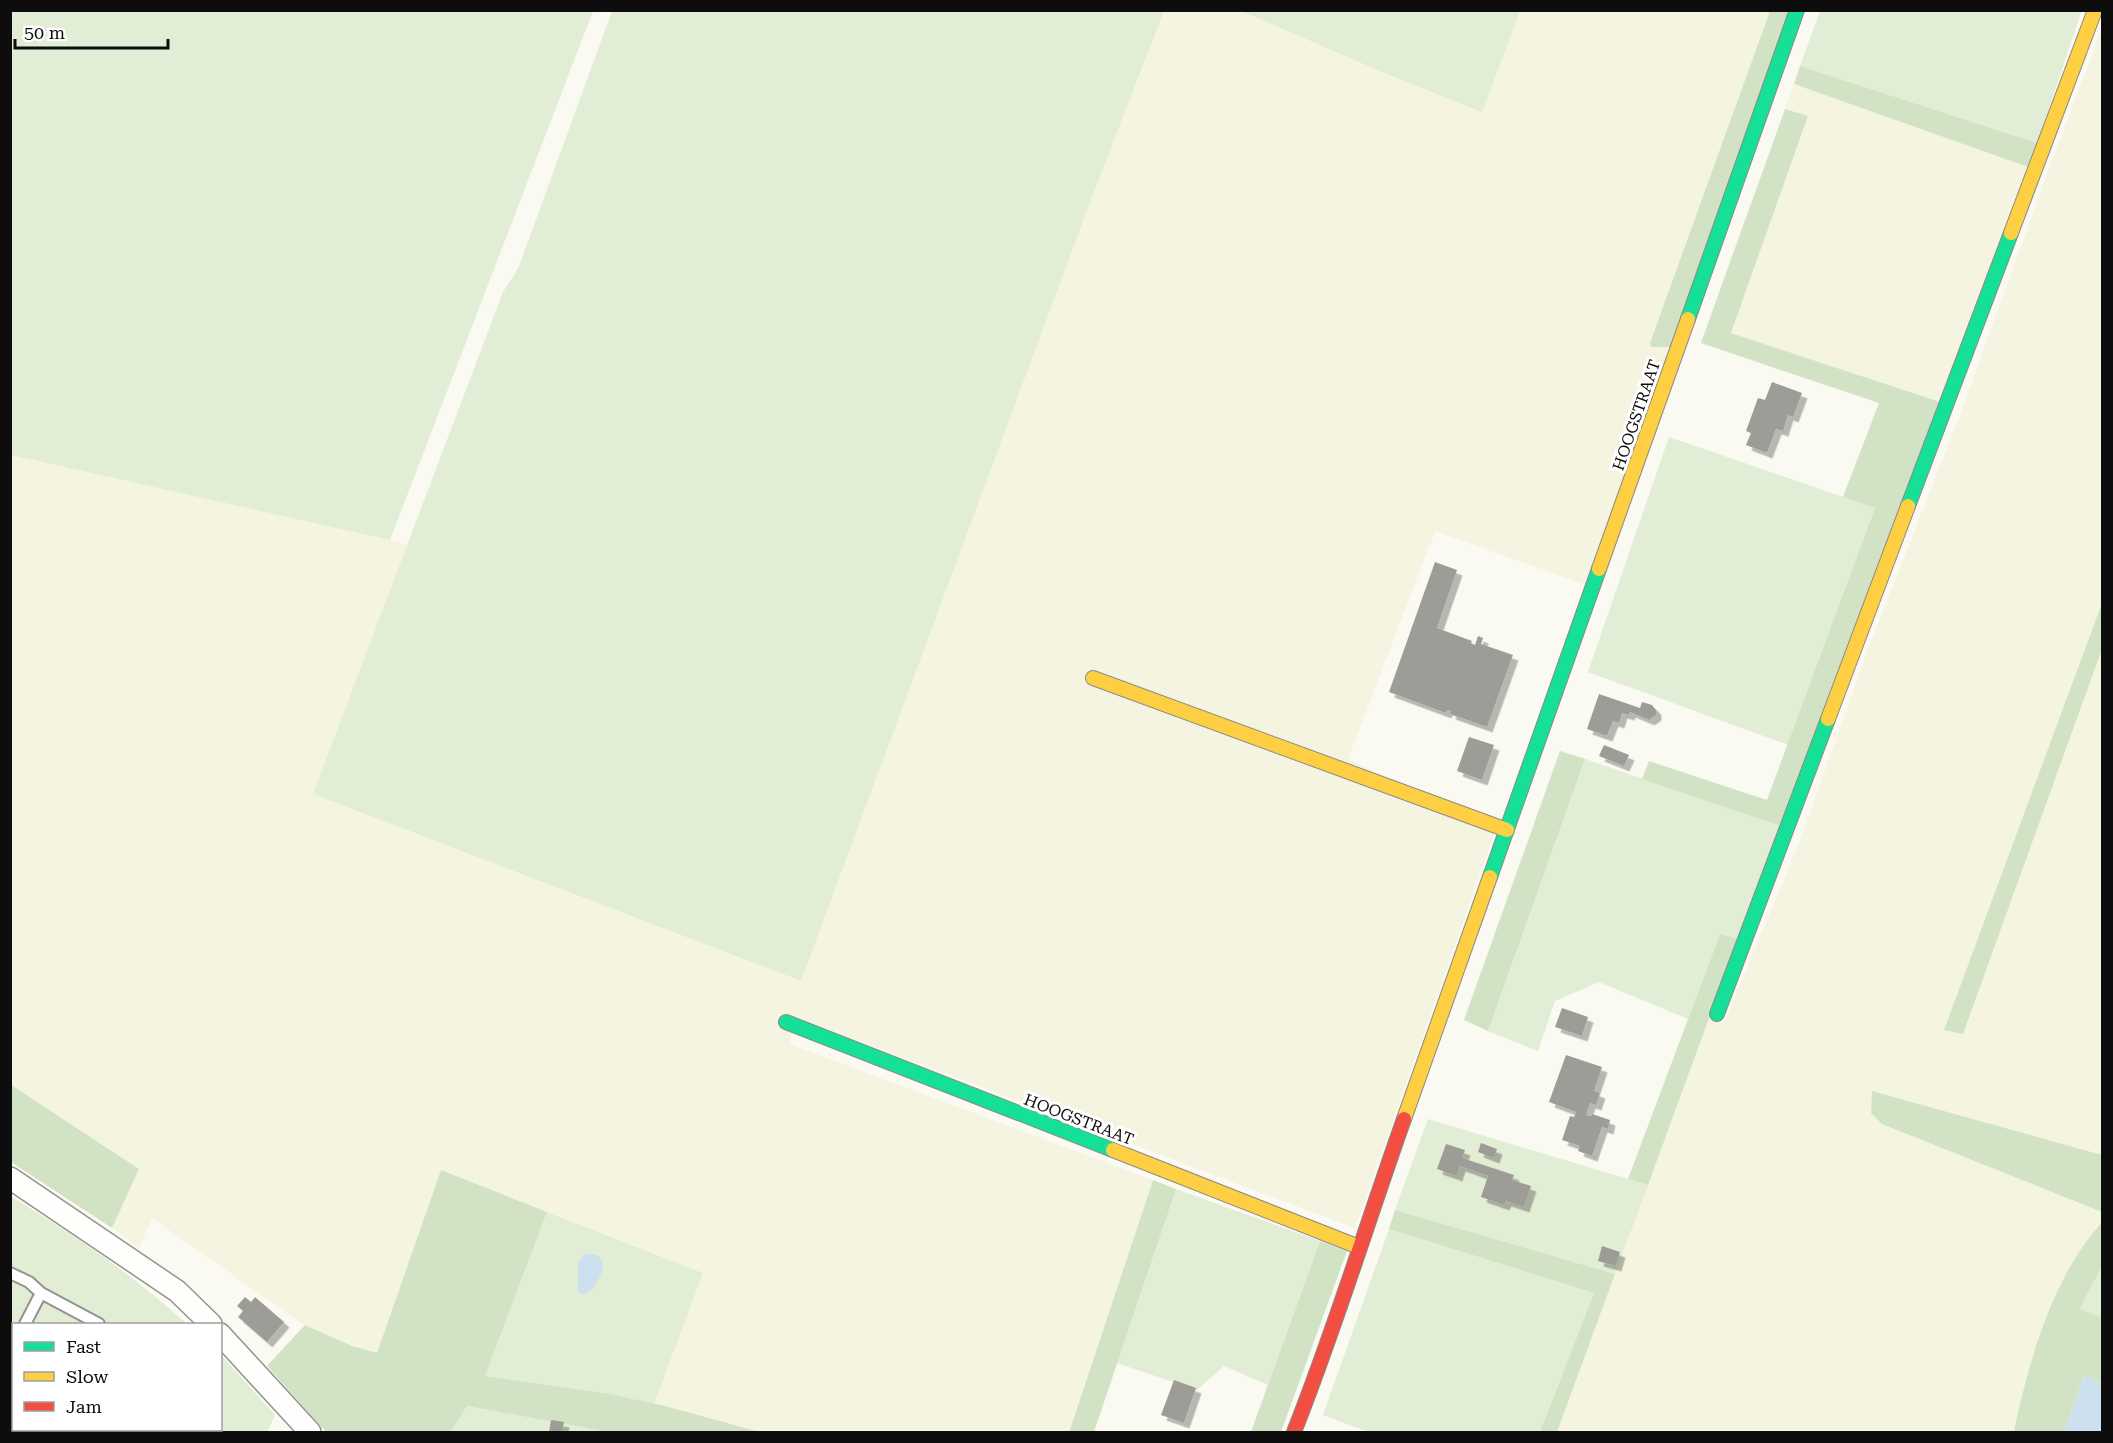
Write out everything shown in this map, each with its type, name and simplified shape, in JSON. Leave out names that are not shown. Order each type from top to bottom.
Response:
[{"type":"street","name":"HOOGSTRAAT","points":[[1294,1432],[1319,1369],[1359,1247],[1797,10]]},
{"type":"street","points":[[1717,1014],[2095,10]]},
{"type":"street","points":[[1093,678],[1507,830]]},
{"type":"street","name":"HOOGSTRAAT","points":[[786,1022],[1359,1247]]},
{"type":"street","points":[[10,1178],[177,1291],[210,1323]]},
{"type":"street","points":[[222,1336],[310,1432]]},
{"type":"lane","points":[[10,1273],[29,1282],[41,1293],[97,1323]]},
{"type":"lane","points":[[26,1323],[41,1293]]},
{"type":"lane","points":[[10,1381],[12,1360]]},
{"type":"green space","points":[[11,10],[593,11],[390,540],[11,455]]},
{"type":"green space","points":[[2082,10],[2037,143],[1800,66],[1820,11]]},
{"type":"green space","points":[[612,11],[1164,11],[1092,197],[801,981],[313,794],[503,292],[518,269]]},
{"type":"green space","points":[[1164,11],[1241,11],[1382,72],[1481,111],[1520,11],[1770,11],[1650,343],[1651,347],[1670,347],[1586,585],[1435,531],[1348,759],[1496,829],[1355,1228],[793,1016],[790,1044],[1153,1180],[1068,1432],[760,1432],[654,1404],[703,1273],[441,1170],[377,1353],[352,1346],[301,1323],[152,1218],[139,1248],[112,1228],[139,1169],[11,1084],[10,455],[408,545],[313,794],[801,981],[1092,197]]},
{"type":"green space","points":[[1241,11],[1520,11],[1482,112]]},
{"type":"green space","points":[[1770,11],[1789,11],[1670,347],[1651,347],[1650,343]]},
{"type":"green space","points":[[2102,29],[2102,603],[1944,1030],[1963,1033],[2102,649],[2102,1155],[1873,1091],[1871,1113],[1882,1124],[2102,1212],[2102,1222],[2067,1273],[2048,1314],[2028,1371],[2014,1432],[1557,1432],[1709,1018],[1724,1023],[1800,841],[1867,652],[1962,410]]},
{"type":"green space","points":[[1800,66],[2037,143],[2028,167],[1794,84]]},
{"type":"green space","points":[[1794,84],[2028,167],[1943,403],[1731,333],[1808,117],[1785,109]]},
{"type":"green space","points":[[1785,109],[1808,116],[1731,333],[1943,403],[1784,827],[1642,779],[1649,761],[1767,800],[1875,508],[1843,497],[1879,403],[1701,343]]},
{"type":"green space","points":[[1669,437],[1875,508],[1788,745],[1588,672]]},
{"type":"green space","points":[[2102,603],[2102,649],[1963,1034],[1944,1030]]},
{"type":"green space","points":[[1560,751],[1585,759],[1488,1031],[1464,1020]]},
{"type":"green space","points":[[1585,759],[1784,827],[1738,939],[1720,934],[1688,1019],[1599,982],[1555,1001],[1538,1051],[1488,1031]]},
{"type":"green space","points":[[1720,934],[1738,939],[1648,1185],[1628,1179]]},
{"type":"green space","points":[[10,1084],[139,1169],[112,1228],[11,1162]]},
{"type":"green space","points":[[1872,1091],[2102,1155],[2102,1212],[1882,1124],[1871,1113]]},
{"type":"green space","points":[[1428,1119],[1648,1185],[1615,1274],[1395,1210]]},
{"type":"green space","points":[[441,1170],[547,1212],[485,1376],[605,1393],[665,1406],[760,1432],[607,1432],[467,1406],[451,1432],[326,1432],[267,1366],[305,1325],[352,1346],[377,1353]]},
{"type":"green space","points":[[1153,1180],[1176,1189],[1094,1432],[1069,1432]]},
{"type":"green space","points":[[1176,1189],[1320,1241],[1268,1385],[1224,1366],[1197,1390],[1117,1363]]},
{"type":"green space","points":[[10,1196],[102,1256],[186,1323],[12,1323],[12,1431],[222,1431],[222,1356],[275,1415],[267,1432],[11,1432]]},
{"type":"green space","points":[[1395,1210],[1615,1274],[1557,1432],[1540,1432],[1594,1293],[1389,1229]]},
{"type":"green space","points":[[547,1212],[703,1273],[654,1404],[605,1393],[485,1376]]},
{"type":"green space","points":[[2102,1222],[2102,1266],[2080,1309],[2102,1318],[2102,1383],[2084,1376],[2064,1432],[2014,1432],[2029,1369],[2053,1302],[2074,1260]]},
{"type":"green space","points":[[1389,1229],[1594,1293],[1540,1432],[1368,1432],[1323,1415]]},
{"type":"green space","points":[[1320,1241],[1347,1251],[1281,1432],[1251,1432]]},
{"type":"green space","points":[[2102,1266],[2102,1318],[2080,1310]]},
{"type":"green space","points":[[467,1406],[607,1432],[451,1432]]},
{"type":"water","points":[[586,1254],[600,1258],[602,1271],[594,1286],[583,1295],[578,1291],[578,1261]]},
{"type":"water","points":[[2084,1376],[2102,1383],[2102,1432],[2064,1432]]},
{"type":"building","points":[[1772,382],[1802,393],[1793,417],[1788,415],[1783,431],[1776,429],[1767,453],[1746,445],[1751,433],[1746,431],[1758,398],[1765,400]]},
{"type":"building","points":[[1435,562],[1457,570],[1437,628],[1472,641],[1471,643],[1475,645],[1478,636],[1483,638],[1481,644],[1513,655],[1487,727],[1450,714],[1451,711],[1447,710],[1446,713],[1389,692]]},
{"type":"building","points":[[1599,694],[1640,708],[1642,702],[1652,705],[1656,710],[1656,715],[1649,720],[1630,712],[1629,715],[1622,713],[1619,723],[1613,721],[1607,736],[1587,729]]},
{"type":"building","points":[[1469,737],[1494,745],[1482,780],[1457,771]]},
{"type":"building","points":[[1604,745],[1629,755],[1624,766],[1599,756]]},
{"type":"building","points":[[1562,1008],[1588,1017],[1582,1036],[1555,1027]]},
{"type":"building","points":[[1566,1055],[1602,1067],[1594,1091],[1600,1093],[1596,1105],[1590,1103],[1586,1115],[1592,1116],[1592,1114],[1610,1120],[1608,1129],[1602,1127],[1592,1156],[1578,1151],[1580,1146],[1562,1140],[1570,1116],[1574,1117],[1576,1112],[1549,1102]]},
{"type":"building","points":[[1481,1143],[1497,1149],[1494,1158],[1478,1152]]},
{"type":"building","points":[[1446,1144],[1465,1150],[1462,1158],[1514,1175],[1512,1180],[1531,1186],[1524,1207],[1506,1201],[1504,1205],[1481,1197],[1488,1176],[1460,1166],[1457,1176],[1437,1169]]},
{"type":"building","points":[[1602,1246],[1620,1252],[1616,1266],[1598,1261]]},
{"type":"building","points":[[245,1297],[251,1302],[255,1297],[284,1322],[267,1342],[238,1317],[243,1311],[237,1306]]},
{"type":"building","points":[[1174,1380],[1196,1388],[1184,1423],[1161,1415]]},
{"type":"building","points":[[551,1420],[564,1422],[562,1432],[549,1432]]},
{"type":"traffic: fast","points":[[1688,319],[1797,10]]},
{"type":"traffic: fast","points":[[1908,506],[2011,233]]},
{"type":"traffic: fast","points":[[1490,877],[1599,569]]},
{"type":"traffic: fast","points":[[1717,1014],[1828,719]]},
{"type":"traffic: fast","points":[[786,1022],[1113,1150]]},
{"type":"traffic: slow","points":[[2011,233],[2095,10]]},
{"type":"traffic: slow","points":[[1599,569],[1688,319]]},
{"type":"traffic: slow","points":[[1828,719],[1908,506]]},
{"type":"traffic: slow","points":[[1093,678],[1507,830]]},
{"type":"traffic: slow","points":[[1404,1119],[1490,877]]},
{"type":"traffic: slow","points":[[1113,1150],[1359,1247]]},
{"type":"traffic: jam","points":[[1294,1432],[1404,1119]]}]
